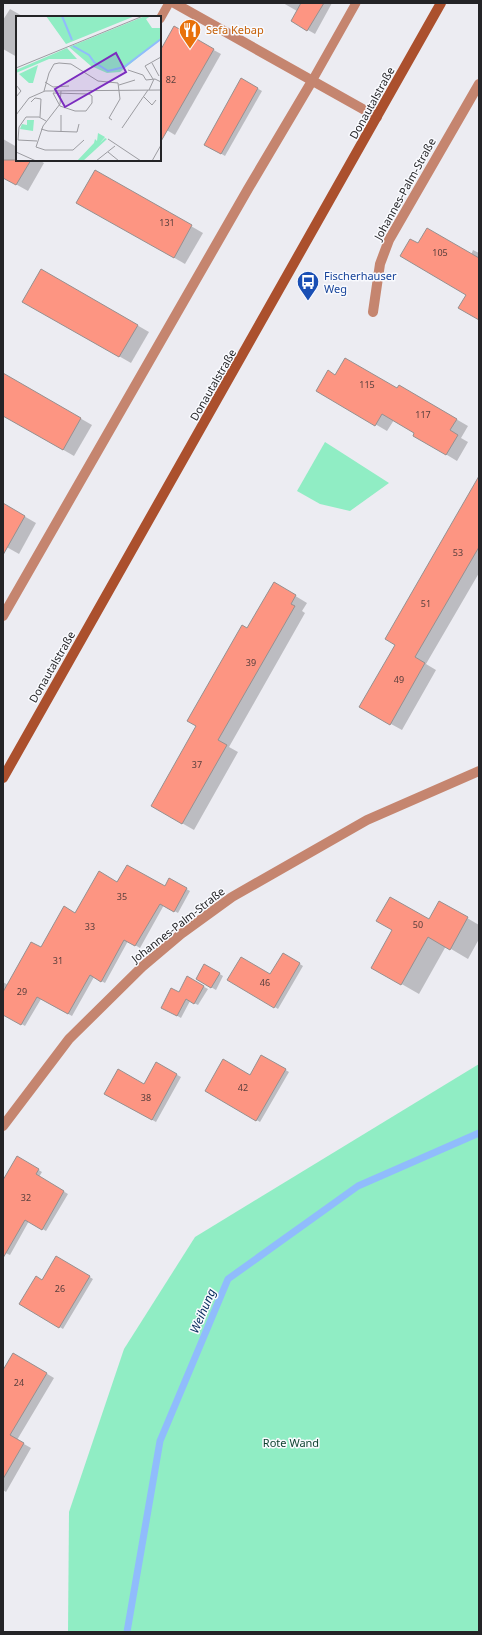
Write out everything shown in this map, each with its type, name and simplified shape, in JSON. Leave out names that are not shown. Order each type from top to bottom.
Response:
[{"type":"main road","name":"Donautalstraße","points":[[3,778],[441,3]]},
{"type":"street","points":[[174,3],[377,118]]},
{"type":"street","points":[[3,616],[291,114],[312,80]]},
{"type":"street","name":"Johannes-Palm-Straße","points":[[373,312],[382,257],[389,240],[479,84]]},
{"type":"street","name":"Johannes-Palm-Straße","points":[[3,1126],[69,1039],[142,967],[181,934],[232,897],[367,820],[479,771]]},
{"type":"lane","points":[[161,17],[169,3]]},
{"type":"lane","points":[[312,80],[356,3]]},
{"type":"green space","points":[[325,442],[389,483],[350,511],[320,504],[297,491]]},
{"type":"green space","name":"Rote Wand","points":[[479,1064],[479,1632],[68,1632],[69,1512],[124,1349],[195,1237]]},
{"type":"building","points":[[301,3],[324,3],[307,31],[291,21]]},
{"type":"building","points":[[174,26],[214,49],[161,141],[161,49]]},
{"type":"building","points":[[241,78],[258,88],[221,154],[204,145]]},
{"type":"building","points":[[3,160],[30,161],[16,185],[3,178]]},
{"type":"building","points":[[95,170],[192,225],[174,258],[76,203]]},
{"type":"building","points":[[427,228],[479,258],[479,320],[458,308],[466,295],[400,256],[410,239],[418,243]]},
{"type":"building","points":[[41,269],[138,325],[119,357],[22,302]]},
{"type":"building","points":[[345,358],[397,388],[399,385],[457,419],[450,430],[458,435],[446,455],[413,436],[414,433],[382,414],[375,426],[316,391],[328,370],[335,375]]},
{"type":"building","points":[[3,373],[81,418],[63,450],[3,416]]},
{"type":"building","points":[[479,476],[479,547],[415,657],[425,663],[390,725],[359,707],[395,645],[385,639]]},
{"type":"building","points":[[3,503],[25,516],[3,555]]},
{"type":"building","points":[[274,582],[296,595],[291,604],[295,606],[218,740],[227,745],[182,824],[151,806],[196,726],[187,721],[242,625],[247,628]]},
{"type":"building","points":[[127,865],[165,886],[169,878],[187,888],[174,912],[160,904],[135,946],[124,940],[101,982],[90,975],[68,1014],[37,997],[21,1025],[3,1015],[3,992],[31,942],[41,947],[64,906],[75,913],[99,871],[117,882]]},
{"type":"building","points":[[390,897],[429,919],[439,901],[468,917],[450,950],[428,937],[401,985],[371,968],[392,930],[376,921]]},
{"type":"building","points":[[283,953],[300,963],[274,1008],[227,980],[241,957],[270,974]]},
{"type":"building","points":[[204,964],[220,973],[211,988],[196,979]]},
{"type":"building","points":[[187,976],[204,986],[194,1004],[186,999],[177,1016],[161,1008],[171,988],[179,992]]},
{"type":"building","points":[[261,1055],[286,1069],[256,1121],[205,1091],[223,1059],[250,1075]]},
{"type":"building","points":[[156,1062],[177,1074],[152,1120],[104,1094],[118,1069],[144,1084]]},
{"type":"building","points":[[17,1156],[39,1169],[36,1174],[64,1191],[42,1230],[25,1220],[3,1258],[3,1180]]},
{"type":"building","points":[[56,1256],[90,1276],[59,1328],[19,1304],[36,1276],[42,1280]]},
{"type":"building","points":[[13,1353],[47,1373],[10,1435],[24,1443],[3,1479],[3,1370]]},
{"type":"waterway","name":"Weihung","points":[[127,1632],[160,1441],[228,1279],[358,1186],[479,1133]]},
{"type":"place","name":"Sefa Kebap","points":[[190,50]]},
{"type":"place","name":"Fischerhauser Weg","points":[[308,302]]}]
